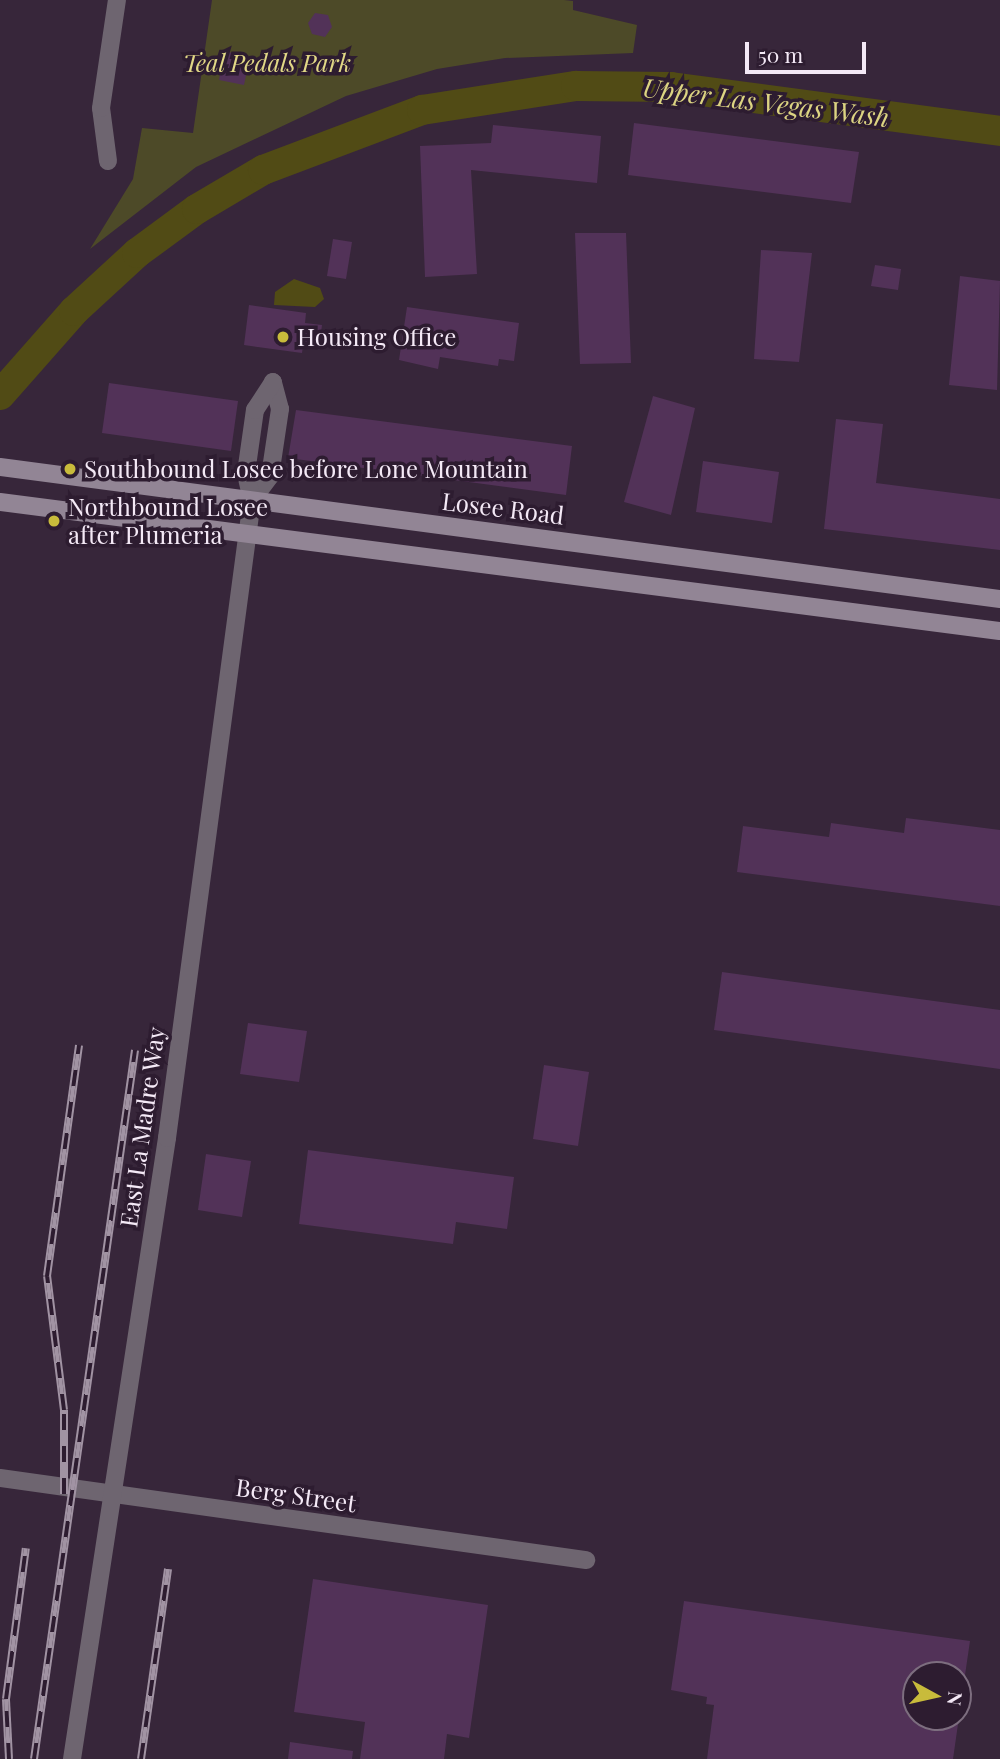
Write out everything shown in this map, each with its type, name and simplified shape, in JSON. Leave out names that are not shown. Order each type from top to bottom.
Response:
[{"type":"main road","name":"Losee Road","points":[[0,467],[1000,598]]},
{"type":"main road","points":[[0,502],[1000,631]]},
{"type":"street","points":[[108,161],[101,108],[117,0]]},
{"type":"street","name":"East La Madre Way","points":[[72,1759],[252,500],[246,473],[255,410],[273,382],[279,409],[270,476],[252,500]]},
{"type":"street","name":"Berg Street","points":[[0,1478],[586,1560]]},
{"type":"green space","name":"Teal Pedals Park","points":[[212,0],[564,0],[573,1],[573,10],[637,25],[633,53],[505,58],[437,69],[346,96],[196,167],[90,249],[133,179],[142,128],[193,133]]},
{"type":"shaded area","points":[[294,279],[320,288],[324,299],[315,307],[274,305],[275,292]]},
{"type":"building","points":[[315,13],[328,15],[332,27],[325,37],[312,34],[308,23]]},
{"type":"building","points":[[224,51],[250,57],[244,85],[219,80]]},
{"type":"building","points":[[634,123],[859,152],[851,203],[628,175]]},
{"type":"building","points":[[493,125],[601,136],[597,183],[471,170],[477,274],[425,277],[420,146],[491,143]]},
{"type":"building","points":[[575,233],[626,233],[631,363],[580,364]]},
{"type":"building","points":[[333,239],[352,242],[346,279],[327,276]]},
{"type":"building","points":[[761,250],[812,253],[799,362],[754,359]]},
{"type":"building","points":[[875,265],[901,269],[898,290],[871,286]]},
{"type":"building","points":[[960,276],[1000,281],[997,390],[949,385]]},
{"type":"building","points":[[249,305],[306,313],[305,323],[322,325],[319,348],[303,346],[302,353],[244,345]]},
{"type":"building","points":[[407,307],[519,323],[514,361],[499,359],[498,366],[440,357],[438,369],[399,360]]},
{"type":"building","points":[[109,383],[238,401],[231,451],[102,433]]},
{"type":"building","points":[[653,396],[695,408],[671,515],[624,502]]},
{"type":"building","points":[[296,410],[572,446],[566,495],[288,458]]},
{"type":"building","points":[[836,419],[883,424],[876,483],[1000,499],[1000,550],[824,529]]},
{"type":"building","points":[[703,461],[779,472],[772,523],[696,512]]},
{"type":"building","points":[[906,818],[1000,830],[1000,906],[737,872],[743,826],[829,837],[831,823],[904,833]]},
{"type":"building","points":[[722,972],[1000,1010],[1000,1069],[714,1030]]},
{"type":"building","points":[[248,1023],[307,1031],[299,1082],[240,1074]]},
{"type":"building","points":[[544,1065],[589,1072],[578,1146],[533,1139]]},
{"type":"building","points":[[308,1150],[514,1177],[507,1229],[456,1222],[453,1244],[299,1224]]},
{"type":"building","points":[[206,1154],[251,1161],[242,1217],[198,1210]]},
{"type":"building","points":[[313,1579],[488,1605],[469,1738],[447,1734],[444,1759],[360,1759],[365,1722],[294,1712]]},
{"type":"building","points":[[684,1601],[970,1641],[967,1661],[902,1661],[902,1731],[957,1731],[953,1759],[707,1759],[714,1705],[706,1704],[707,1697],[671,1690]]},
{"type":"building","points":[[290,1742],[353,1751],[352,1759],[288,1759]]},
{"type":"waterway","name":"Upper Las Vegas Wash","points":[[0,395],[74,311],[137,253],[197,209],[263,170],[422,110],[576,86],[671,87],[1000,131]]},
{"type":"railway","points":[[64,1494],[64,1410],[47,1276],[79,1045]]},
{"type":"railway","points":[[34,1759],[135,1050]]},
{"type":"railway","points":[[9,1759],[6,1699],[26,1548]]},
{"type":"railway","points":[[141,1759],[168,1569]]},
{"type":"place","name":"Housing Office","points":[[283,337]]},
{"type":"place","name":"Southbound Losee before Lone Mountain","points":[[70,469]]},
{"type":"place","name":"Northbound Losee after Plumeria","points":[[54,521]]}]
